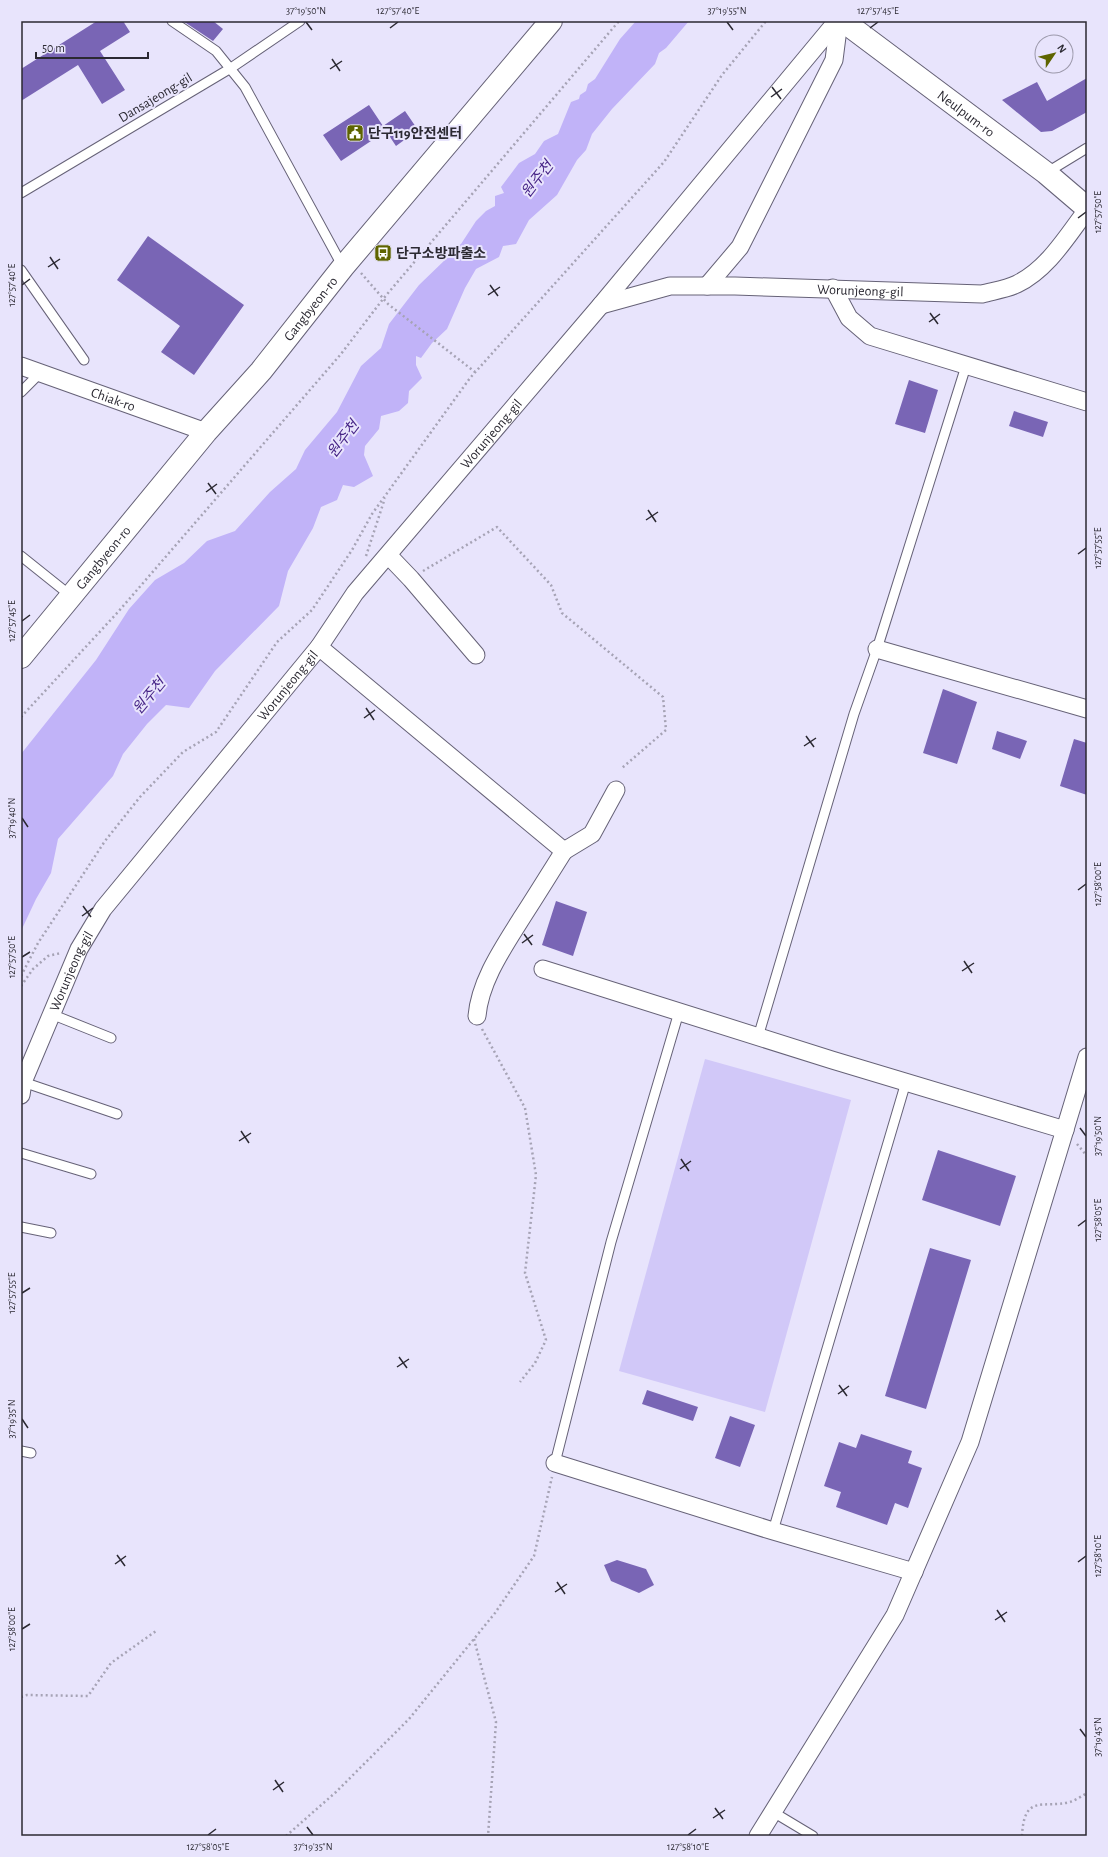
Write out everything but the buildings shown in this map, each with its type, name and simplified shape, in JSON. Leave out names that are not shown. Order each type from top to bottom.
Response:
[{"type":"street","name":"Gangbyeon-ro","points":[[21,657],[206,432],[261,370],[346,263],[551,21]]},
{"type":"street","points":[[707,286],[740,247],[834,60],[838,21]]},
{"type":"street","name":"Worunjeong-gil","points":[[22,1088],[51,1014],[79,949],[103,909],[319,647],[355,593],[389,556],[601,305],[838,21]]},
{"type":"street","name":"Neulpum-ro","points":[[842,21],[1046,173],[1087,209]]},
{"type":"street","name":"Worunjeong-gil","points":[[601,305],[670,286],[833,288],[982,294],[1017,284],[1047,261],[1087,209]]},
{"type":"street","points":[[833,288],[849,318],[870,336],[1087,402]]},
{"type":"street","name":"Chiak-ro","points":[[21,366],[206,432]]},
{"type":"street","points":[[389,556],[411,579],[476,656]]},
{"type":"street","points":[[319,647],[564,851]]},
{"type":"street","points":[[877,649],[1087,710]]},
{"type":"street","points":[[477,1016],[478,1001],[489,975],[507,942],[564,851],[592,834],[616,790]]},
{"type":"street","points":[[543,969],[758,1037],[1065,1130]]},
{"type":"street","points":[[758,1836],[895,1615],[970,1442],[1087,1057]]},
{"type":"street","points":[[555,1463],[773,1531],[914,1572]]},
{"type":"lane","points":[[172,21],[216,51],[245,87],[346,263]]},
{"type":"lane","name":"Dansajeong-gil","points":[[21,193],[231,68],[300,21]]},
{"type":"lane","points":[[1046,173],[1087,148]]},
{"type":"lane","points":[[21,270],[84,360]]},
{"type":"lane","points":[[758,1037],[854,714],[877,649],[966,366]]},
{"type":"lane","points":[[21,392],[40,373]]},
{"type":"lane","name":"Gangbyeon-ro","points":[[21,556],[71,596]]},
{"type":"lane","points":[[555,1463],[611,1242],[679,1012]]},
{"type":"lane","points":[[51,1014],[111,1038]]},
{"type":"lane","points":[[773,1531],[906,1082]]},
{"type":"lane","points":[[22,1088],[117,1114]]},
{"type":"lane","points":[[21,1153],[91,1174]]},
{"type":"lane","points":[[21,1227],[51,1233]]},
{"type":"lane","points":[[21,1451],[31,1453]]},
{"type":"lane","points":[[773,1812],[813,1836]]},
{"type":"path","points":[[21,717],[118,612],[341,354],[383,299],[618,21]]},
{"type":"path","points":[[21,976],[38,943],[105,841],[140,797],[183,752],[216,732],[277,642],[312,610],[352,550],[372,514],[475,372],[664,162],[722,75],[766,21]]},
{"type":"path","points":[[346,263],[388,304],[475,372]]},
{"type":"path","points":[[365,558],[386,495]]},
{"type":"path","points":[[411,579],[497,527],[551,585],[562,613],[663,697],[666,730],[622,768]]},
{"type":"path","points":[[21,986],[33,969],[48,956],[79,949]]},
{"type":"path","points":[[477,1016],[483,1033],[525,1108],[536,1175],[525,1273],[546,1340],[535,1363],[520,1382]]},
{"type":"path","points":[[286,1836],[336,1792],[409,1719],[495,1613],[534,1556],[555,1463]]},
{"type":"path","points":[[21,1697],[27,1695],[88,1696],[111,1663],[156,1632]]},
{"type":"path","points":[[474,1639],[496,1722],[488,1836]]},
{"type":"path","points":[[1022,1836],[1027,1813],[1037,1804],[1070,1802],[1087,1793]]},
{"type":"shaded area","points":[[705,1059],[851,1100],[765,1412],[619,1371]]},
{"type":"water","name":"원주천","points":[[636,21],[689,21],[666,48],[659,53],[655,64],[612,109],[592,134],[586,150],[577,160],[557,195],[529,220],[516,244],[503,246],[499,257],[476,269],[465,288],[447,329],[432,343],[421,358],[416,356],[416,365],[422,378],[409,391],[408,403],[399,411],[381,416],[379,429],[365,446],[364,455],[373,476],[354,487],[343,485],[337,500],[321,507],[313,528],[288,571],[279,606],[215,671],[189,708],[166,705],[147,724],[123,754],[113,776],[58,839],[51,873],[36,899],[21,931],[21,754],[96,660],[129,609],[155,580],[184,563],[207,541],[235,531],[270,492],[296,469],[305,450],[337,412],[361,366],[381,348],[389,324],[419,285],[447,258],[453,249],[461,244],[476,221],[486,211],[495,206],[495,196],[504,193],[501,187],[519,163],[535,154],[544,141],[558,134],[571,102],[579,99],[580,95],[586,91],[588,84],[595,79],[620,39]]},
{"type":"place","name":"단구119안전센터","points":[[355,133]]},
{"type":"place","name":"단구소방파출소","points":[[383,253]]}]
